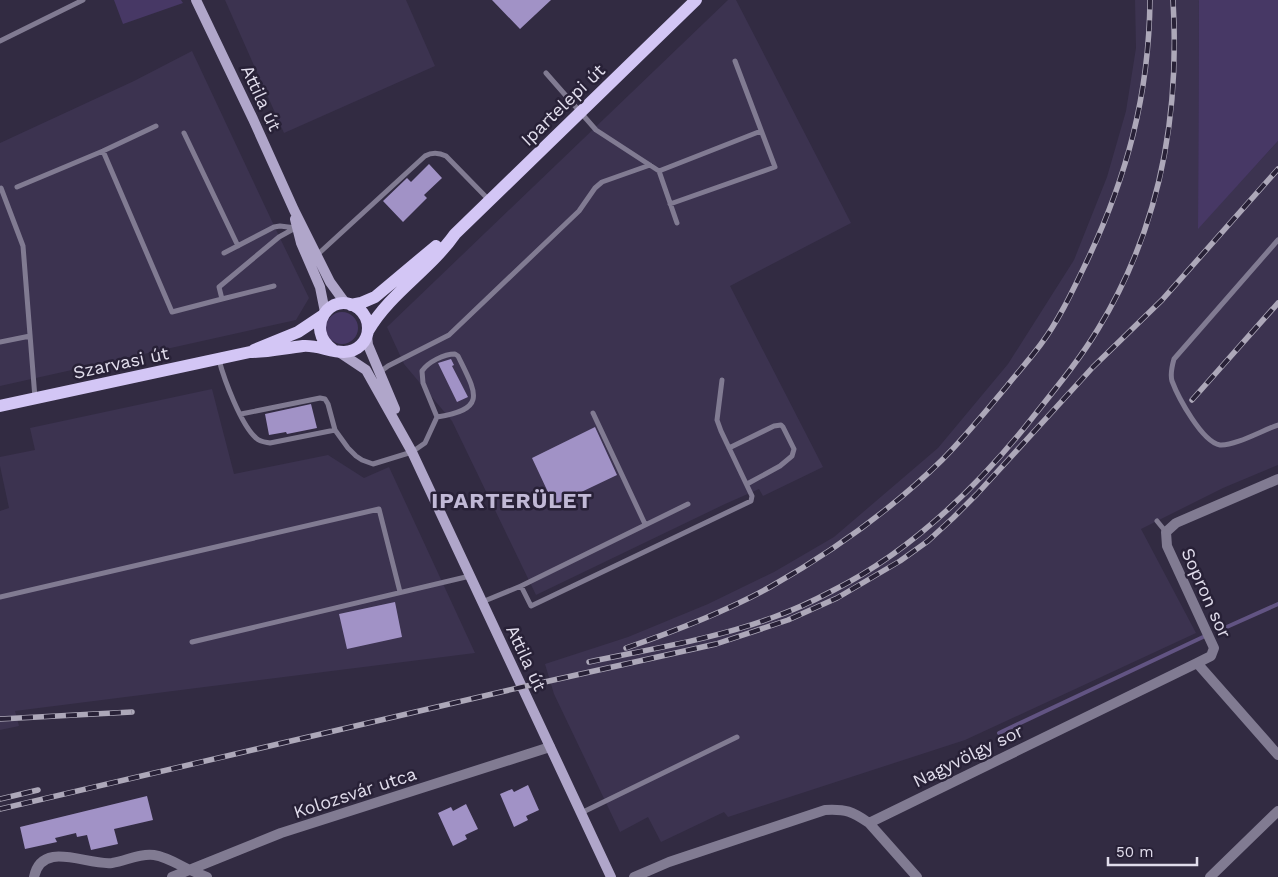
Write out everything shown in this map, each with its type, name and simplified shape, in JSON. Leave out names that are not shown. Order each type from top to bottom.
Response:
[{"type":"main road","name":"Attila út","points":[[196,0],[254,119],[294,210],[301,243],[320,288],[324,314]]},
{"type":"main road","name":"Ipartelepi út","points":[[455,234],[696,0]]},
{"type":"main road","name":"Attila út","points":[[299,227],[317,255],[330,282],[349,304]]},
{"type":"main road","points":[[250,352],[298,332],[335,305],[361,303],[375,296],[439,244],[455,234]]},
{"type":"main road","points":[[250,352],[270,352],[304,346],[336,351],[353,351],[359,348],[375,319],[391,300],[445,248],[455,234]]},
{"type":"main road","points":[[349,304],[357,308],[366,318],[367,334]]},
{"type":"main road","points":[[324,314],[320,322],[320,335],[323,341],[336,351]]},
{"type":"main road","name":"Attila út","points":[[367,334],[412,452],[611,877]]},
{"type":"main road","name":"Attila út","points":[[336,351],[366,370],[412,452]]},
{"type":"main road","name":"Szarvasi út","points":[[0,406],[250,352]]},
{"type":"street","name":"Sopron sor","points":[[1197,663],[1211,656],[1214,648],[1167,546],[1166,532],[1176,523],[1278,479]]},
{"type":"street","points":[[1197,663],[1278,755]]},
{"type":"street","name":"Nagyvölgy sor","points":[[869,823],[1197,663]]},
{"type":"street","name":"Kolozsvár utca","points":[[172,877],[281,833],[550,747]]},
{"type":"street","points":[[634,877],[669,862],[825,810],[842,810],[856,814],[869,823],[917,877]]},
{"type":"street","points":[[1210,877],[1278,812]]},
{"type":"street","points":[[34,877],[41,862],[48,858],[62,856],[113,863],[142,855],[163,857],[207,877]]},
{"type":"lane","points":[[0,41],[83,0]]},
{"type":"lane","points":[[670,204],[775,167],[736,61]]},
{"type":"lane","points":[[546,73],[596,130],[659,171],[677,222]]},
{"type":"lane","points":[[17,187],[156,126]]},
{"type":"lane","points":[[659,171],[762,131]]},
{"type":"lane","points":[[184,133],[238,246]]},
{"type":"lane","points":[[102,151],[172,312],[274,286]]},
{"type":"lane","points":[[317,255],[425,156],[432,153],[440,153],[446,156],[490,200]]},
{"type":"lane","points":[[380,372],[388,366],[449,335],[579,211],[595,188],[602,182],[650,165]]},
{"type":"lane","points":[[1,188],[23,246],[35,399]]},
{"type":"lane","points":[[224,253],[280,226],[299,227]]},
{"type":"lane","points":[[222,299],[219,287],[279,237],[299,227]]},
{"type":"lane","points":[[1278,240],[1174,359],[1171,372],[1172,381],[1193,420],[1206,437],[1214,443],[1235,442],[1278,424]]},
{"type":"lane","points":[[0,342],[30,336]]},
{"type":"lane","points":[[241,414],[320,398],[325,399],[335,430],[348,448],[362,460],[368,463],[379,464],[412,452],[425,443],[437,417],[423,383],[422,371],[428,364],[454,354],[458,356],[473,386],[474,401],[466,408],[437,417]]},
{"type":"lane","points":[[219,359],[229,391],[252,434],[257,439],[270,443],[335,430]]},
{"type":"lane","points":[[520,586],[531,606],[751,501],[752,496],[718,420],[722,380]]},
{"type":"lane","points":[[593,414],[645,524]]},
{"type":"lane","points":[[729,448],[777,425],[784,426],[794,449],[792,456],[780,466],[747,484]]},
{"type":"lane","points":[[482,602],[520,586],[688,504]]},
{"type":"lane","points":[[0,597],[379,509],[400,592]]},
{"type":"lane","points":[[1157,521],[1166,532]]},
{"type":"lane","points":[[192,642],[470,576]]},
{"type":"lane","points":[[581,813],[737,737]]},
{"type":"shaded area","points":[[114,0],[181,0],[183,3],[123,24]]},
{"type":"shaded area","points":[[225,0],[406,0],[435,66],[284,133]]},
{"type":"shaded area","points":[[728,0],[736,0],[851,223],[730,286],[823,467],[763,496],[759,489],[725,504],[536,595],[452,421],[404,364],[387,327]]},
{"type":"shaded area","points":[[1135,0],[1199,0],[1198,228],[1278,141],[1278,465],[1223,488],[1141,529],[1196,633],[965,740],[728,817],[724,812],[661,842],[648,817],[620,832],[554,694],[545,664],[628,637],[708,604],[774,572],[834,537],[938,448],[1008,364],[1074,260],[1107,177],[1126,111],[1136,48]]},
{"type":"shaded area","points":[[1199,0],[1278,0],[1278,141],[1198,229]]},
{"type":"shaded area","points":[[192,51],[309,298],[296,320],[0,386],[0,143],[134,81]]},
{"type":"shaded area","points":[[342,312],[348,313],[353,317],[357,322],[357,334],[353,339],[348,343],[342,344],[336,343],[331,339],[327,334],[326,328],[327,322],[331,317],[336,313]]},
{"type":"shaded area","points":[[212,389],[234,474],[328,455],[364,478],[389,467],[475,653],[15,711],[19,726],[0,730],[0,511],[9,508],[0,466],[0,457],[35,450],[30,428]]},
{"type":"building","points":[[492,0],[551,0],[520,29]]},
{"type":"building","points":[[429,164],[442,178],[424,195],[427,198],[403,222],[383,201],[407,178],[411,182]]},
{"type":"building","points":[[451,359],[454,365],[452,366],[468,397],[457,402],[438,363]]},
{"type":"building","points":[[311,404],[317,428],[287,434],[286,432],[269,435],[265,414]]},
{"type":"building","points":[[595,427],[617,475],[554,505],[532,458]]},
{"type":"building","points":[[395,602],[402,637],[347,649],[339,614]]},
{"type":"building","points":[[528,785],[539,810],[526,816],[528,820],[514,827],[500,794],[512,789],[514,792]]},
{"type":"building","points":[[147,796],[153,820],[114,829],[118,844],[91,850],[87,835],[77,837],[76,833],[55,838],[57,842],[25,849],[20,827]]},
{"type":"building","points":[[466,804],[478,829],[465,835],[467,839],[453,846],[438,813],[451,807],[453,811]]},
{"type":"waterway","points":[[1220,630],[1278,604]]},
{"type":"waterway","points":[[999,733],[1203,637]]},
{"type":"railway","points":[[626,648],[735,605],[793,574],[838,545],[882,513],[942,460],[1033,355],[1048,335],[1076,284],[1100,231],[1124,167],[1140,102],[1149,35],[1150,0]]},
{"type":"railway","points":[[589,662],[682,643],[752,625],[825,595],[860,576],[912,540],[961,497],[1005,451],[1090,342],[1119,291],[1137,251],[1151,211],[1169,129],[1173,87],[1173,0]]},
{"type":"railway","points":[[0,809],[522,687],[716,644],[788,620],[837,598],[900,561],[928,541],[953,518],[1093,367],[1162,300],[1278,169]]},
{"type":"railway","points":[[1192,400],[1278,303]]},
{"type":"railway","points":[[0,719],[132,712]]},
{"type":"railway","points":[[0,799],[38,790]]},
{"type":"district","name":"IPARTERÜLET","points":[[512,500]]}]
